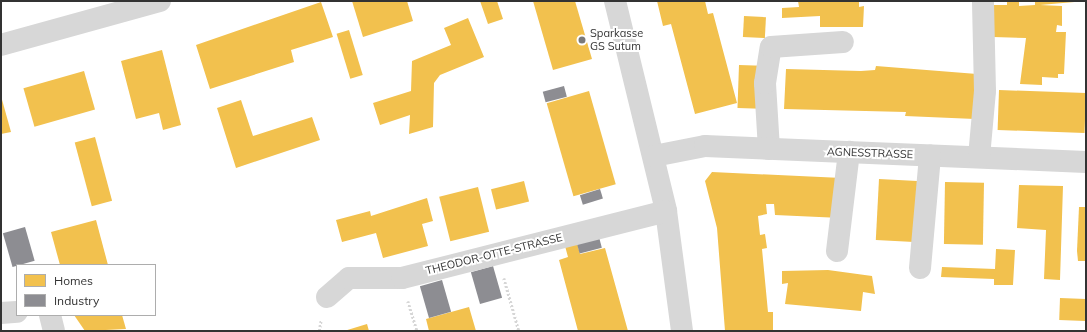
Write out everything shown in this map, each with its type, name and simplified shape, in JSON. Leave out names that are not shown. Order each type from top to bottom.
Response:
[{"type":"street","points":[[1,45],[160,1]]},
{"type":"street","points":[[616,1],[666,210],[682,331]]},
{"type":"street","points":[[979,158],[985,91],[983,1]]},
{"type":"street","points":[[769,149],[765,83],[771,47],[843,42]]},
{"type":"street","name":"AGNESSTRASSE","points":[[654,156],[706,146],[1086,162]]},
{"type":"street","points":[[837,251],[849,152]]},
{"type":"street","points":[[920,268],[930,155]]},
{"type":"street","name":"THEODOR-OTTE-STRASSE","points":[[328,297],[349,278],[402,278],[666,210]]},
{"type":"street","points":[[1,313],[16,312]]},
{"type":"street","points":[[50,316],[54,331]]},
{"type":"path","points":[[498,254],[519,331]]},
{"type":"path","points":[[402,278],[417,331]]},
{"type":"building: Homes","points":[[352,1],[407,1],[413,21],[363,37]]},
{"type":"building: Homes","points":[[480,1],[497,1],[503,19],[488,24]]},
{"type":"building: Homes","points":[[533,1],[575,1],[592,59],[553,70]]},
{"type":"building: Homes","points":[[657,1],[705,1],[708,14],[713,13],[737,103],[695,114],[671,24],[663,26]]},
{"type":"building: Homes","points":[[798,1],[859,1],[859,7],[864,6],[863,27],[820,27],[820,16],[782,18],[782,8],[799,7]]},
{"type":"building: Homes","points":[[1007,1],[1019,1],[1019,6],[1035,5],[1035,1],[1086,1],[1040,5],[1062,6],[1062,26],[1057,25],[1056,32],[1066,32],[1064,74],[1058,74],[1058,78],[1042,77],[1042,85],[1020,84],[1026,38],[993,37],[992,5],[1007,5]]},
{"type":"building: Homes","points":[[321,2],[333,37],[291,50],[294,62],[210,89],[196,45]]},
{"type":"building: Homes","points":[[744,16],[766,17],[765,38],[743,37]]},
{"type":"building: Homes","points":[[468,18],[484,57],[440,75],[434,83],[433,127],[409,134],[410,115],[380,125],[373,103],[411,91],[412,61],[451,45],[444,28]]},
{"type":"building: Homes","points":[[349,30],[363,75],[350,79],[337,34]]},
{"type":"building: Homes","points":[[162,50],[181,125],[163,130],[159,113],[136,119],[121,61]]},
{"type":"building: Homes","points":[[739,65],[762,66],[760,109],[737,108]]},
{"type":"building: Homes","points":[[876,66],[977,74],[975,119],[905,116],[906,112],[784,109],[786,69],[861,71],[875,70]]},
{"type":"building: Homes","points":[[84,71],[95,109],[34,127],[23,88]]},
{"type":"building: Homes","points":[[999,90],[1086,93],[1085,133],[998,130]]},
{"type":"building: Homes","points":[[589,91],[616,184],[573,196],[547,103]]},
{"type":"building: Homes","points":[[1,96],[11,132],[1,134]]},
{"type":"building: Homes","points":[[241,100],[253,136],[312,117],[320,140],[236,168],[217,108]]},
{"type":"building: Homes","points":[[95,137],[112,201],[92,206],[75,142]]},
{"type":"building: Homes","points":[[712,172],[842,178],[841,218],[775,215],[774,204],[766,204],[767,214],[758,216],[760,235],[765,234],[767,248],[762,249],[768,312],[773,312],[773,330],[725,331],[717,228],[705,181]]},
{"type":"building: Homes","points":[[879,179],[922,181],[919,242],[876,240]]},
{"type":"building: Homes","points":[[524,181],[529,201],[496,210],[491,189]]},
{"type":"building: Homes","points":[[945,182],[984,183],[983,245],[944,244]]},
{"type":"building: Homes","points":[[1019,185],[1063,186],[1060,280],[1044,279],[1046,230],[1017,228]]},
{"type":"building: Homes","points":[[478,187],[489,232],[450,241],[439,197]]},
{"type":"building: Homes","points":[[427,198],[433,221],[422,224],[428,246],[383,258],[376,233],[342,242],[336,220],[370,211],[371,216]]},
{"type":"building: Homes","points":[[1079,207],[1086,207],[1086,261],[1078,261]]},
{"type":"building: Homes","points":[[96,220],[108,264],[60,264],[51,232]]},
{"type":"building: Homes","points":[[577,243],[580,254],[605,248],[628,331],[578,331],[559,260],[568,257],[565,246]]},
{"type":"building: Homes","points":[[996,249],[1015,250],[1013,285],[994,285],[994,279],[941,277],[942,267],[995,269]]},
{"type":"building: Homes","points":[[828,270],[872,276],[875,294],[863,292],[861,311],[785,304],[788,283],[782,284],[782,271]]},
{"type":"building: Homes","points":[[1060,298],[1086,299],[1085,321],[1059,320]]},
{"type":"building: Homes","points":[[469,307],[476,331],[429,331],[426,319]]},
{"type":"building: Homes","points":[[75,316],[122,316],[126,329],[85,331]]},
{"type":"building: Homes","points":[[367,324],[369,331],[344,331]]},
{"type":"building: Industry","points":[[564,86],[567,97],[546,102],[543,92]]},
{"type":"building: Industry","points":[[600,189],[603,199],[583,205],[580,195]]},
{"type":"building: Industry","points":[[25,227],[35,261],[23,264],[16,264],[16,266],[13,267],[3,233]]},
{"type":"building: Industry","points":[[599,237],[602,248],[580,254],[577,243]]},
{"type":"building: Industry","points":[[493,266],[502,298],[480,304],[471,272]]},
{"type":"building: Industry","points":[[442,280],[451,312],[429,318],[420,286]]},
{"type":"place","name":"Sparkasse GS Sutum","points":[[582,40]]}]
